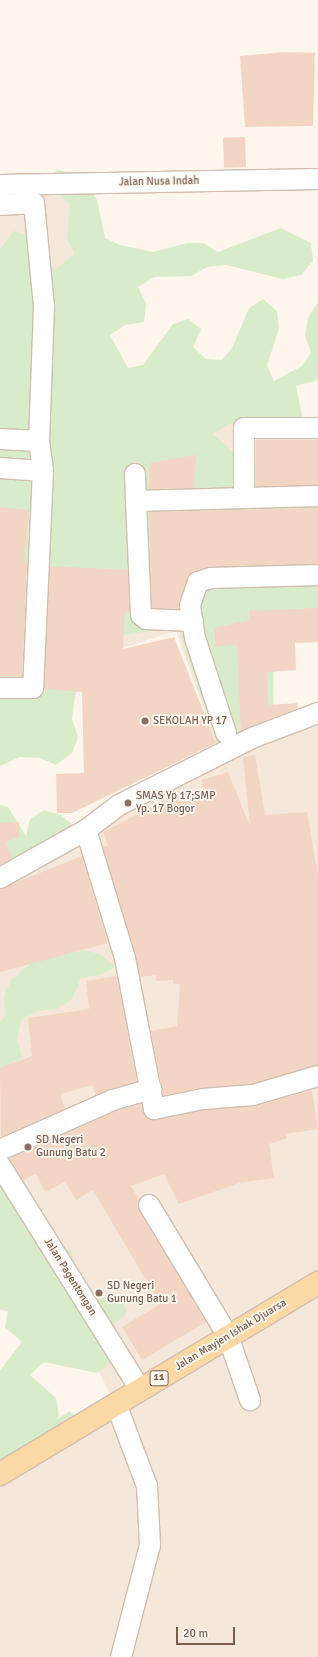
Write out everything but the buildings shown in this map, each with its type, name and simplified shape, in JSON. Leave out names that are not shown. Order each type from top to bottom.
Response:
[{"type":"main road","name":"Jalan Mayjen Ishak Djuarsa","points":[[0,1474],[318,1283]]},
{"type":"street","name":"Jalan Nusa Indah","points":[[0,185],[318,179]]},
{"type":"street","points":[[0,205],[34,203],[44,306],[39,441],[43,471],[33,688],[0,688]]},
{"type":"street","points":[[244,497],[244,428],[318,428]]},
{"type":"street","points":[[0,439],[39,441]]},
{"type":"street","points":[[0,468],[43,471]]},
{"type":"street","points":[[135,474],[142,615],[146,619],[193,621]]},
{"type":"street","points":[[136,501],[318,496]]},
{"type":"street","points":[[226,733],[193,621],[190,605],[198,582],[211,578],[318,575]]},
{"type":"street","points":[[0,878],[86,830],[119,805],[245,741],[318,713]]},
{"type":"street","points":[[86,830],[125,958],[154,1109],[203,1099],[253,1095],[318,1076]]},
{"type":"street","points":[[0,1150],[113,1100],[151,1089]]},
{"type":"street","name":"Jalan Pagentongan","points":[[0,1165],[140,1389]]},
{"type":"street","points":[[150,1204],[228,1336],[250,1400]]},
{"type":"street","points":[[116,1404],[147,1486],[150,1546],[120,1657]]},
{"type":"shaded area","points":[[90,193],[92,445],[208,415],[318,421],[318,626],[274,629],[273,720],[220,748],[318,726],[318,1657],[0,1657],[0,1474],[116,1404],[0,1190],[0,880],[218,748],[176,631],[87,660],[76,695],[0,687],[0,195]]},
{"type":"green space","points":[[58,170],[75,175],[88,186],[97,200],[105,238],[120,245],[153,252],[187,243],[203,243],[218,252],[281,228],[311,243],[313,261],[301,275],[283,279],[226,265],[207,267],[191,276],[154,277],[138,287],[146,303],[144,322],[125,325],[110,335],[128,368],[143,365],[173,324],[188,319],[201,329],[193,347],[206,359],[222,360],[232,348],[249,308],[263,299],[277,311],[279,329],[267,365],[274,381],[302,366],[311,352],[305,336],[308,318],[318,302],[318,380],[296,386],[303,420],[301,439],[282,437],[248,425],[229,424],[213,434],[238,456],[270,468],[318,458],[318,626],[274,629],[273,720],[218,748],[178,627],[74,642],[77,681],[72,719],[78,737],[72,753],[56,765],[40,758],[20,757],[0,766],[0,250],[13,231],[30,235],[49,274],[75,254],[67,239],[70,205],[44,179]]},
{"type":"green space","points":[[0,805],[8,807],[26,836],[30,819],[44,810],[61,815],[74,826],[0,881]]},
{"type":"green space","points":[[85,950],[102,955],[115,967],[103,974],[81,978],[72,999],[57,1009],[38,1011],[21,1020],[17,1038],[22,1058],[0,1069],[0,1022],[6,1014],[4,997],[11,980],[36,959]]},
{"type":"green space","points":[[0,1155],[37,1233],[40,1252],[55,1243],[70,1250],[76,1267],[75,1286],[88,1299],[121,1297],[127,1314],[112,1325],[113,1361],[97,1373],[44,1362],[30,1375],[56,1398],[59,1416],[55,1420],[70,1411],[83,1424],[0,1473],[0,1370],[22,1342],[5,1327],[8,1311],[0,1310]]},
{"type":"place","name":"SEKOLAH YP 17","points":[[145,721]]},
{"type":"place","name":"SMAS Yp 17;SMP Yp. 17 Bogor","points":[[128,803]]},
{"type":"place","name":"SD Negeri Gunung Batu 2","points":[[28,1147]]},
{"type":"place","name":"SD Negeri Gunung Batu 1","points":[[99,1293]]}]
